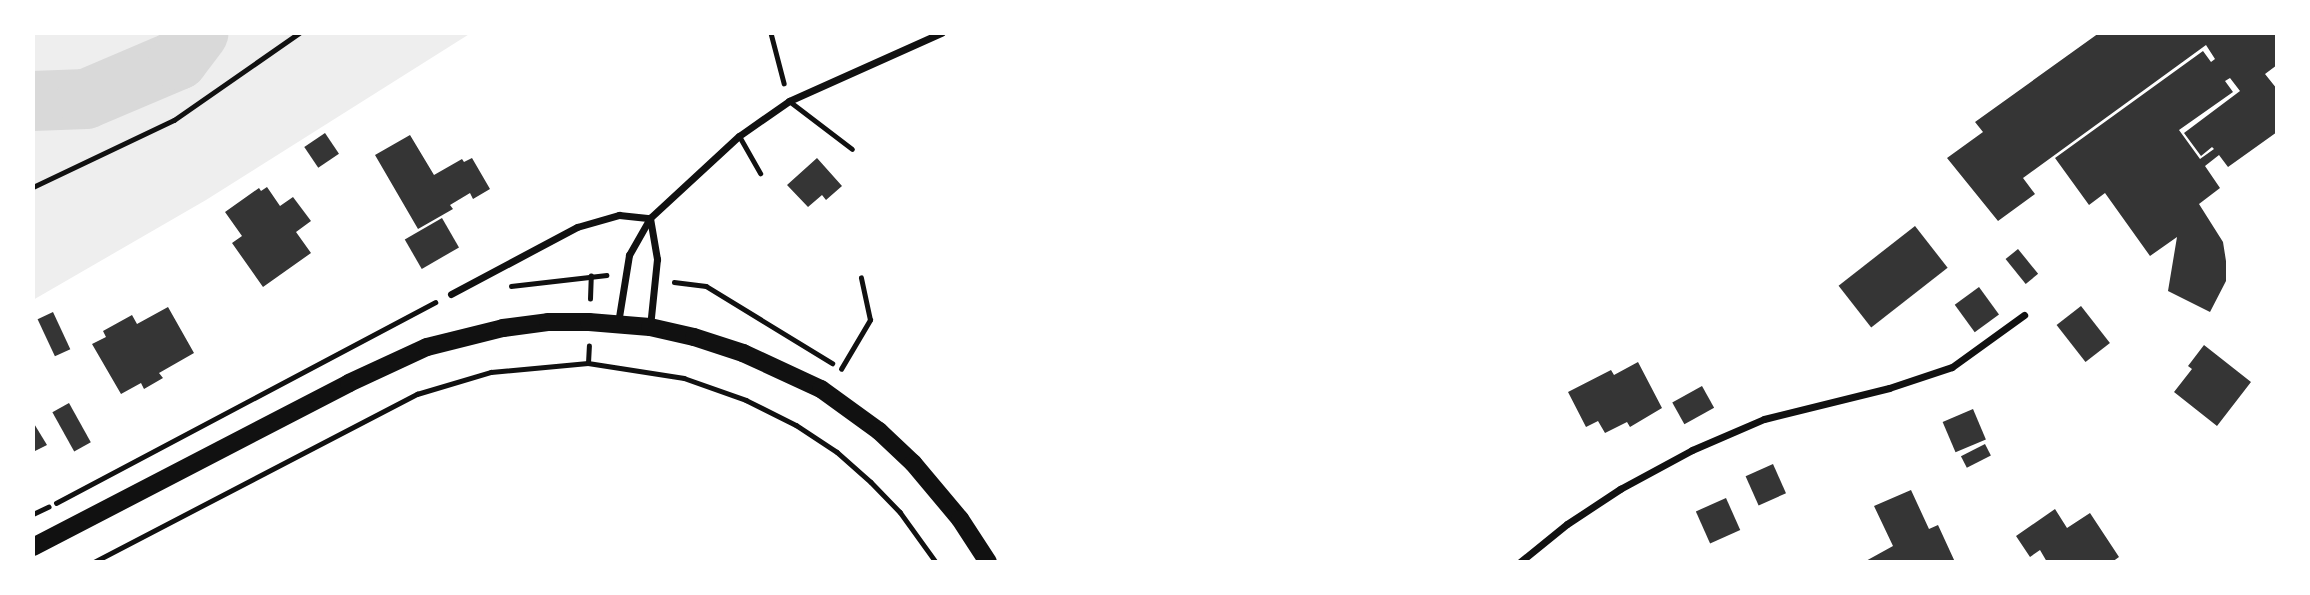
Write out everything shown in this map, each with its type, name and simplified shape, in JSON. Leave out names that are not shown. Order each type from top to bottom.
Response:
[{"type":"main road","points":[[33,547],[349,383],[427,347],[469,335],[548,322],[618,323],[650,327],[743,353],[821,389],[879,431],[913,463],[960,519],[988,562]]},
{"type":"street","points":[[618,323],[629,255],[650,218],[739,136],[789,101],[941,33]]},
{"type":"street","points":[[451,293],[577,228],[619,215],[650,218]]},
{"type":"street","points":[[650,218],[657,259],[650,327]]},
{"type":"street","points":[[1520,562],[1567,524],[1620,489],[1692,450],[1764,419],[1889,388],[1952,367],[2024,315]]},
{"type":"lane","points":[[789,101],[852,149]]},
{"type":"lane","points":[[739,136],[760,173]]},
{"type":"path","points":[[33,187],[174,120],[299,33]]},
{"type":"path","points":[[771,33],[789,101]]},
{"type":"path","points":[[655,279],[706,286],[841,369],[870,320],[862,278]]},
{"type":"path","points":[[94,562],[417,394],[491,372],[588,363],[654,371],[716,387],[796,425],[823,442],[872,482],[900,512],[936,562]]},
{"type":"shaded area","points":[[33,33],[471,33],[206,200],[33,300]]},
{"type":"building","points":[[2099,33],[2277,33],[2277,65],[2265,74],[2277,89],[2277,132],[2228,167],[2219,155],[2205,166],[2220,188],[2199,204],[2223,242],[2226,261],[2226,281],[2210,312],[2168,291],[2177,237],[2150,256],[2105,193],[2089,205],[2055,158],[2203,51],[2211,62],[2215,59],[2206,45],[2023,178],[2035,194],[1998,221],[1947,158],[1983,132],[1975,122]],"holes":[[[2230,78],[2240,91],[2184,133],[2201,156],[2212,147],[2214,149],[2200,159],[2179,130],[2233,92],[2225,81]]]},
{"type":"building","points":[[325,133],[339,154],[318,168],[304,147]]},
{"type":"building","points":[[410,135],[434,175],[462,159],[464,162],[472,158],[490,189],[473,199],[470,193],[450,205],[453,209],[418,229],[375,155]]},
{"type":"building","points":[[817,158],[842,186],[826,200],[822,195],[808,207],[787,185]]},
{"type":"building","points":[[267,187],[280,206],[293,197],[311,221],[296,232],[311,253],[263,287],[232,243],[242,236],[225,212],[259,188],[261,191]]},
{"type":"building","points":[[442,218],[459,247],[422,269],[405,240]]},
{"type":"building","points":[[1915,226],[1948,268],[1871,327],[1839,286]]},
{"type":"building","points":[[2018,249],[2038,274],[2026,284],[2006,259]]},
{"type":"building","points":[[1979,287],[1999,315],[1975,332],[1955,305]]},
{"type":"building","points":[[2081,306],[2110,343],[2086,362],[2057,325]]},
{"type":"building","points":[[168,307],[194,353],[159,373],[163,378],[144,389],[141,383],[121,394],[92,344],[106,337],[103,331],[132,315],[137,324]]},
{"type":"building","points":[[53,312],[70,349],[55,356],[38,319]]},
{"type":"building","points":[[2204,345],[2251,382],[2217,426],[2174,392],[2192,369],[2188,366]]},
{"type":"building","points":[[1638,362],[1662,408],[1630,427],[1627,422],[1605,433],[1598,421],[1586,427],[1568,392],[1611,370],[1614,375]]},
{"type":"building","points":[[1702,386],[1714,408],[1684,424],[1672,402]]},
{"type":"building","points":[[69,403],[91,442],[74,452],[52,412]]},
{"type":"building","points":[[1973,409],[1986,439],[1956,452],[1943,422]]},
{"type":"building","points":[[33,422],[47,445],[33,452]]},
{"type":"building","points":[[1985,444],[1991,456],[1967,468],[1961,456]]},
{"type":"building","points":[[1773,464],[1786,493],[1759,505],[1746,476]]},
{"type":"building","points":[[1911,490],[1929,529],[1938,525],[1955,562],[1864,562],[1893,546],[1874,506]]},
{"type":"building","points":[[1726,498],[1740,530],[1710,543],[1696,511]]},
{"type":"building","points":[[2055,509],[2067,528],[2090,513],[2119,557],[2112,562],[2047,562],[2040,550],[2030,557],[2016,536]]},
{"type":"waterway","points":[[33,101],[86,99],[178,60],[198,33]]}]
